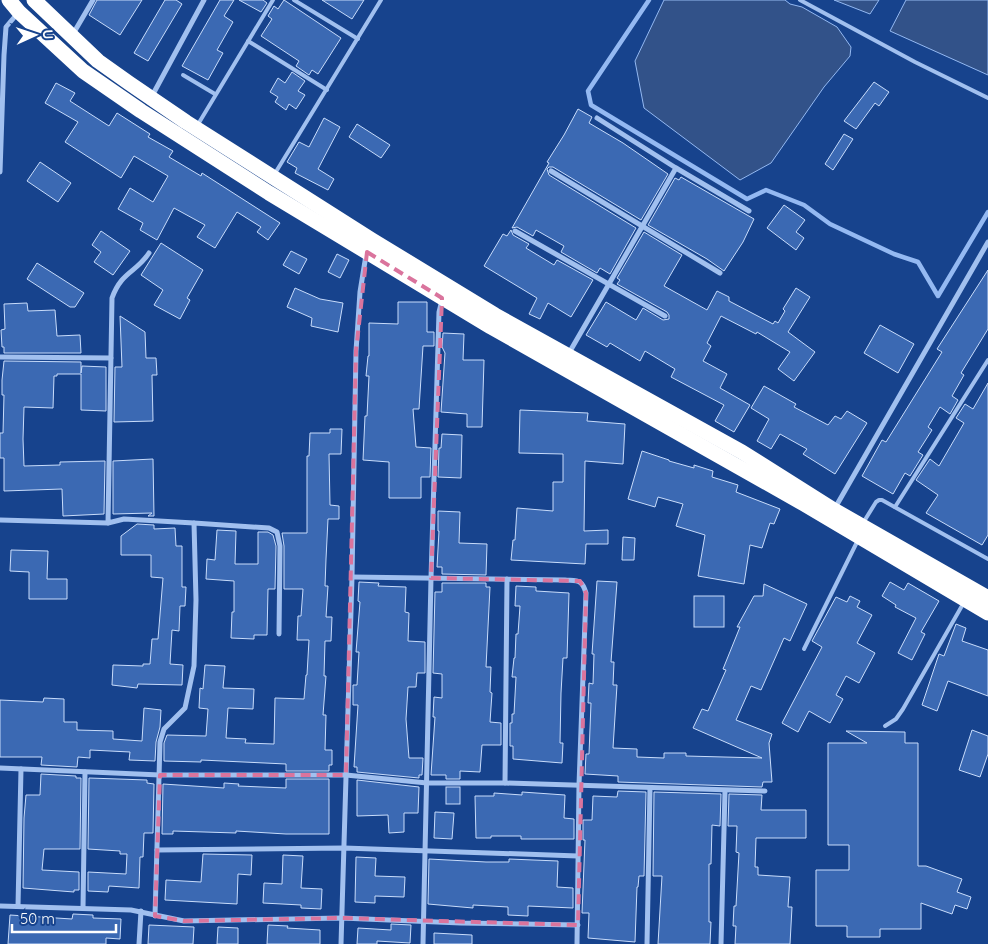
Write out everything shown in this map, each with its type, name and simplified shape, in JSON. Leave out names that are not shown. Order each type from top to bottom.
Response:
[{"type":"highway","points":[[8,0],[83,71],[120,97],[273,177],[495,315],[742,452],[834,510],[861,531],[988,613]]},
{"type":"highway","points":[[34,0],[98,61],[151,97],[192,135],[270,192],[442,298],[861,531],[988,598]]},
{"type":"street","points":[[71,37],[93,0]]},
{"type":"street","points":[[151,97],[204,0]]},
{"type":"street","points":[[0,172],[6,27],[19,12]]},
{"type":"street","points":[[597,118],[749,211]]},
{"type":"street","points":[[567,355],[676,168]]},
{"type":"street","points":[[551,171],[720,273]]},
{"type":"street","points":[[515,231],[607,285],[665,316]]},
{"type":"street","points":[[834,510],[988,242]]},
{"type":"street","points":[[341,944],[352,576],[356,351],[360,292],[363,266],[367,252]]},
{"type":"street","points":[[108,523],[112,298],[117,285],[129,272],[143,262],[149,253]]},
{"type":"street","points":[[423,944],[431,578],[439,320],[442,298]]},
{"type":"street","points":[[0,357],[111,358]]},
{"type":"street","points":[[0,520],[108,523],[124,520],[268,528],[277,532],[280,546],[279,634]]},
{"type":"street","points":[[155,916],[160,742],[164,729],[185,708],[194,666],[196,600],[194,523]]},
{"type":"street","points":[[352,576],[580,581],[584,585],[586,606],[579,785],[577,944]]},
{"type":"street","points":[[506,783],[507,579]]},
{"type":"street","points":[[0,768],[160,775],[346,775],[427,783],[506,783],[765,791]]},
{"type":"street","points":[[18,906],[21,769]]},
{"type":"street","points":[[83,908],[85,772]]},
{"type":"street","points":[[647,944],[650,788]]},
{"type":"street","points":[[721,944],[725,790]]},
{"type":"street","points":[[157,850],[344,848],[578,856]]},
{"type":"street","points":[[0,906],[141,911],[155,916],[184,921],[341,918],[424,922],[578,925]]},
{"type":"street","points":[[139,944],[141,911]]},
{"type":"lane","points":[[192,135],[273,0]]},
{"type":"lane","points":[[294,0],[358,39]]},
{"type":"lane","points":[[273,177],[381,0]]},
{"type":"lane","points":[[800,0],[915,62],[988,98]]},
{"type":"lane","points":[[248,41],[327,90]]},
{"type":"lane","points":[[183,75],[215,94]]},
{"type":"lane","points":[[895,507],[988,360]]},
{"type":"lane","points":[[804,649],[873,505],[878,500],[895,507],[988,559]]},
{"type":"lane","points":[[885,726],[896,719],[904,709],[966,600]]},
{"type":"highlighted area","points":[[367,252],[442,298],[431,578],[580,581],[586,593],[578,925],[341,918],[184,921],[155,916],[160,775],[346,775],[356,351]]},
{"type":"water","points":[[664,0],[785,0],[790,4],[802,7],[837,27],[851,47],[850,56],[824,87],[771,163],[740,180],[644,108],[635,61]]},
{"type":"water","points":[[834,0],[879,0],[870,14]]},
{"type":"water","points":[[906,0],[988,0],[988,75],[890,31]]},
{"type":"building","points":[[97,0],[142,0],[120,35],[89,15]]},
{"type":"building","points":[[165,0],[176,0],[182,4],[148,61],[134,53]]},
{"type":"building","points":[[220,0],[234,0],[224,16],[233,22],[217,50],[223,53],[208,80],[182,66]]},
{"type":"building","points":[[239,0],[263,0],[267,3],[261,12]]},
{"type":"building","points":[[284,0],[341,38],[318,74],[312,70],[309,75],[296,66],[299,61],[261,36],[272,19],[268,16],[274,6],[278,9]]},
{"type":"building","points":[[322,0],[364,0],[352,19]]},
{"type":"building","points":[[292,72],[305,81],[298,91],[305,95],[296,109],[289,104],[286,110],[275,102],[278,97],[270,92],[278,78],[285,83]]},
{"type":"building","points":[[874,82],[889,92],[879,106],[875,103],[856,129],[844,121]]},
{"type":"building","points":[[56,83],[75,93],[70,101],[109,126],[117,113],[150,134],[148,137],[173,151],[169,157],[201,176],[202,173],[280,223],[268,240],[257,232],[261,227],[237,212],[215,248],[197,237],[205,225],[174,208],[157,240],[140,230],[143,223],[118,209],[130,188],[153,202],[168,176],[134,156],[121,178],[65,142],[78,122],[45,103]]},
{"type":"building","points":[[578,109],[592,117],[589,123],[623,143],[668,174],[641,220],[553,167],[547,169],[549,175],[636,228],[610,274],[600,268],[597,273],[561,252],[564,246],[536,230],[533,236],[517,227],[512,228]]},
{"type":"building","points":[[324,118],[340,127],[318,169],[334,179],[328,190],[295,173],[297,168],[287,162],[299,142],[309,147]]},
{"type":"building","points":[[357,124],[390,145],[381,158],[349,137]]},
{"type":"building","points":[[844,134],[853,139],[833,170],[825,164]]},
{"type":"building","points":[[40,162],[71,183],[58,202],[27,181]]},
{"type":"building","points":[[681,177],[754,219],[743,242],[724,271],[648,225],[675,178],[679,180]]},
{"type":"building","points":[[784,205],[805,220],[796,232],[804,238],[796,250],[767,228]]},
{"type":"building","points":[[511,230],[513,235],[529,244],[526,248],[554,265],[557,260],[593,280],[571,317],[548,303],[540,319],[529,314],[537,298],[484,266],[503,234],[507,236]]},
{"type":"building","points":[[101,231],[130,251],[113,275],[94,262],[101,252],[92,245]]},
{"type":"building","points":[[644,232],[682,255],[664,286],[707,310],[717,291],[729,297],[729,301],[773,324],[775,321],[778,323],[785,311],[783,309],[796,288],[810,297],[788,332],[815,352],[794,381],[778,369],[790,352],[757,332],[756,334],[721,316],[707,343],[711,346],[703,361],[727,374],[720,388],[750,405],[734,432],[715,421],[724,405],[671,377],[675,369],[645,351],[640,361],[610,343],[607,347],[586,335],[606,302],[636,320],[643,308],[663,320],[669,319],[667,312],[617,284],[620,280],[617,278]]},
{"type":"building","points":[[161,243],[203,270],[187,298],[190,300],[180,319],[154,305],[163,290],[141,275]]},
{"type":"building","points":[[291,251],[307,259],[299,274],[283,265]]},
{"type":"building","points":[[337,254],[349,260],[340,278],[328,272]]},
{"type":"building","points":[[37,263],[84,293],[75,307],[70,307],[27,279]]},
{"type":"building","points":[[988,270],[988,329],[961,373],[964,375],[952,396],[958,400],[950,414],[940,407],[928,427],[932,430],[918,452],[923,455],[910,476],[905,473],[893,494],[862,476],[882,440],[886,442],[942,352],[937,349]]},
{"type":"building","points":[[295,288],[320,299],[343,303],[338,332],[311,326],[312,318],[287,307]]},
{"type":"building","points":[[398,302],[427,302],[427,332],[434,332],[434,346],[423,346],[419,409],[413,409],[416,447],[431,448],[430,477],[421,477],[421,498],[389,498],[389,462],[363,460],[369,376],[366,376],[369,356],[369,323],[398,324]]},
{"type":"building","points":[[27,303],[28,311],[55,310],[57,336],[80,335],[81,353],[4,353],[1,330],[5,329],[4,304]]},
{"type":"building","points":[[120,316],[145,332],[146,358],[156,358],[157,375],[152,375],[153,421],[114,422],[115,367],[122,367]]},
{"type":"building","points":[[880,325],[914,344],[898,373],[864,353]]},
{"type":"building","points":[[443,333],[464,334],[463,360],[484,360],[482,427],[467,427],[467,414],[441,412],[445,353],[442,347]]},
{"type":"building","points":[[4,361],[81,362],[81,373],[82,366],[106,367],[106,411],[81,410],[81,374],[57,374],[57,376],[54,376],[53,408],[24,407],[23,439],[24,466],[60,465],[60,462],[105,461],[104,514],[63,516],[62,489],[4,491],[4,458],[0,458],[0,433],[3,433],[4,395],[2,395],[2,380]]},
{"type":"building","points":[[988,383],[988,535],[982,545],[926,513],[938,495],[916,480],[930,459],[939,466],[964,423],[956,418],[965,404],[973,409]]},
{"type":"building","points":[[764,386],[796,404],[794,407],[828,425],[835,416],[841,419],[847,411],[867,423],[835,474],[803,454],[807,449],[780,434],[771,449],[757,441],[769,419],[751,408]]},
{"type":"building","points":[[520,410],[588,413],[587,421],[625,424],[623,464],[585,461],[584,531],[608,530],[608,544],[586,544],[585,564],[511,560],[513,540],[515,540],[517,508],[553,511],[553,482],[563,482],[563,454],[519,453]]},
{"type":"building","points":[[330,429],[342,429],[341,454],[329,454],[330,505],[339,506],[339,519],[328,519],[325,586],[328,586],[326,617],[332,617],[331,641],[325,641],[324,676],[326,676],[323,715],[326,715],[325,750],[332,750],[332,765],[329,765],[329,771],[286,771],[286,764],[201,760],[201,762],[164,761],[164,743],[167,735],[206,736],[208,709],[199,708],[200,688],[203,689],[205,665],[225,666],[223,688],[254,689],[253,709],[228,708],[226,738],[246,739],[245,743],[274,744],[275,698],[304,699],[309,640],[297,640],[298,616],[301,616],[303,589],[284,589],[284,546],[282,533],[307,533],[307,456],[309,456],[310,433],[330,433]]},
{"type":"building","points":[[442,434],[462,435],[461,478],[438,477],[439,448],[441,448]]},
{"type":"building","points":[[642,451],[669,461],[694,468],[694,465],[713,471],[712,477],[738,485],[736,492],[780,509],[774,524],[770,523],[762,548],[750,545],[744,584],[698,576],[705,535],[676,526],[683,504],[658,497],[655,507],[628,499]]},
{"type":"building","points":[[153,459],[154,516],[148,516],[152,513],[113,514],[113,461]]},
{"type":"building","points":[[438,511],[460,512],[459,543],[487,544],[486,575],[442,574],[442,567],[437,567]]},
{"type":"building","points":[[137,524],[154,525],[154,529],[175,528],[176,546],[182,546],[182,587],[186,587],[185,606],[180,606],[179,631],[172,630],[170,664],[183,665],[182,685],[138,684],[137,688],[112,685],[113,665],[143,666],[143,664],[150,664],[152,639],[158,639],[163,578],[151,577],[151,555],[121,555],[121,536]]},
{"type":"building","points":[[217,530],[236,531],[235,564],[258,564],[258,532],[268,532],[273,535],[276,546],[275,589],[268,589],[267,635],[254,635],[254,639],[231,638],[232,612],[234,612],[234,581],[206,579],[207,559],[215,560]]},
{"type":"building","points":[[623,537],[635,538],[634,560],[622,560]]},
{"type":"building","points":[[11,550],[48,551],[47,579],[67,579],[67,599],[29,599],[29,572],[10,571]]},
{"type":"building","points":[[597,581],[617,582],[611,662],[614,662],[613,685],[617,685],[613,748],[637,749],[637,757],[664,758],[664,753],[686,753],[686,756],[762,758],[693,728],[702,709],[708,711],[726,670],[723,669],[740,627],[737,627],[754,596],[763,596],[764,584],[807,604],[790,641],[784,638],[761,690],[751,686],[736,720],[772,734],[769,743],[772,782],[763,782],[762,787],[618,782],[618,776],[585,774],[586,754],[589,754],[591,703],[588,703],[589,683],[593,684],[594,654],[592,654]]},
{"type":"building","points":[[359,582],[379,583],[378,586],[406,587],[405,612],[409,613],[408,641],[425,642],[425,673],[417,673],[416,687],[408,687],[406,719],[409,758],[423,758],[422,775],[419,775],[419,778],[357,772],[357,767],[354,767],[358,705],[353,705],[353,685],[357,685],[359,652],[356,652],[360,602],[358,601]]},
{"type":"building","points":[[890,582],[904,590],[908,583],[939,601],[921,632],[925,634],[912,660],[898,653],[916,618],[895,607],[896,605],[882,596]]},
{"type":"building","points":[[442,583],[486,583],[486,587],[490,587],[486,667],[491,667],[490,722],[501,723],[501,745],[482,745],[480,772],[460,771],[460,779],[446,779],[446,775],[431,775],[435,717],[433,717],[434,697],[442,698],[442,674],[433,673],[435,592],[442,592]]},
{"type":"building","points":[[516,586],[536,587],[536,591],[569,593],[567,658],[563,658],[561,693],[560,743],[563,743],[562,763],[513,759],[513,746],[510,746],[510,723],[512,723],[512,714],[514,714],[516,677],[512,677],[520,606],[515,606]]},
{"type":"building","points":[[694,596],[724,596],[724,627],[694,627]]},
{"type":"building","points":[[850,596],[860,601],[857,607],[872,615],[857,643],[875,653],[859,683],[846,676],[836,695],[843,699],[830,723],[809,711],[798,732],[782,723],[822,647],[812,641],[836,597],[847,602]]},
{"type":"building","points":[[956,624],[966,628],[962,641],[988,650],[988,696],[948,681],[937,711],[922,705],[939,654],[944,656]]},
{"type":"building","points":[[44,698],[64,699],[64,722],[77,722],[77,730],[113,731],[113,739],[142,741],[144,708],[161,710],[155,761],[129,760],[130,752],[90,750],[90,758],[78,757],[77,767],[41,765],[42,757],[0,757],[0,700],[43,702]]},
{"type":"building","points":[[972,730],[988,736],[988,754],[980,777],[959,770]]},
{"type":"building","points":[[846,731],[905,732],[905,743],[918,743],[918,866],[926,866],[962,879],[957,892],[971,897],[967,909],[955,905],[952,914],[921,903],[921,929],[880,929],[880,937],[847,937],[847,926],[816,926],[816,870],[849,870],[849,845],[828,845],[828,743],[867,743]]},
{"type":"building","points":[[41,774],[81,778],[80,849],[44,849],[42,870],[79,872],[79,890],[74,890],[74,892],[23,888],[26,795],[40,795]]},
{"type":"building","points":[[89,778],[147,780],[147,783],[154,784],[153,833],[144,833],[143,857],[140,857],[139,888],[109,886],[108,892],[88,891],[88,872],[126,874],[127,854],[120,854],[120,851],[88,849]]},
{"type":"building","points":[[286,779],[329,779],[329,834],[173,831],[173,834],[162,834],[163,784],[224,788],[224,783],[239,784],[238,786],[286,788]]},
{"type":"building","points":[[357,780],[419,787],[418,813],[404,813],[404,832],[389,833],[388,815],[357,816]]},
{"type":"building","points":[[446,787],[460,787],[460,804],[446,804]]},
{"type":"building","points":[[618,791],[646,792],[644,876],[639,876],[637,887],[635,942],[588,938],[589,913],[582,913],[585,840],[583,840],[583,820],[592,820],[593,796],[617,797]]},
{"type":"building","points":[[522,792],[565,795],[564,818],[574,819],[574,839],[521,839],[521,836],[476,838],[475,796],[494,796],[494,793],[522,795]]},
{"type":"building","points":[[654,792],[721,794],[720,826],[712,825],[711,864],[709,864],[710,944],[658,944],[662,876],[653,876]]},
{"type":"building","points":[[729,794],[762,795],[761,810],[806,810],[806,838],[756,838],[755,867],[758,867],[758,875],[790,877],[788,907],[792,907],[790,944],[735,944],[736,926],[733,926],[739,853],[736,852],[737,826],[728,826]]},
{"type":"building","points":[[435,812],[454,813],[452,839],[434,838]]},
{"type":"building","points":[[203,854],[252,855],[251,875],[238,874],[237,904],[165,900],[166,880],[201,882]]},
{"type":"building","points":[[283,855],[303,856],[301,888],[322,889],[321,909],[301,908],[301,905],[263,903],[264,883],[282,884]]},
{"type":"building","points":[[356,857],[376,858],[375,876],[405,877],[404,897],[375,896],[375,903],[355,902]]},
{"type":"building","points":[[429,859],[486,862],[509,862],[509,859],[558,861],[557,887],[573,888],[573,908],[528,906],[528,916],[508,915],[508,907],[473,905],[473,908],[428,904]]},
{"type":"building","points":[[73,914],[93,915],[93,918],[121,919],[120,939],[106,938],[106,944],[8,944],[10,915],[72,919]]},
{"type":"building","points":[[391,924],[411,925],[410,943],[377,941],[377,944],[357,944],[358,928],[391,930]]},
{"type":"building","points":[[149,925],[194,927],[193,944],[148,944]]},
{"type":"building","points":[[268,925],[320,930],[320,944],[267,944]]},
{"type":"building","points":[[218,927],[238,928],[238,944],[217,944]]},
{"type":"building","points":[[434,933],[472,935],[472,944],[434,944]]},
{"type":"waterway","points":[[649,0],[588,91],[591,105],[747,199],[766,190],[804,205],[830,224],[894,254],[918,262],[938,296],[988,212]]}]
